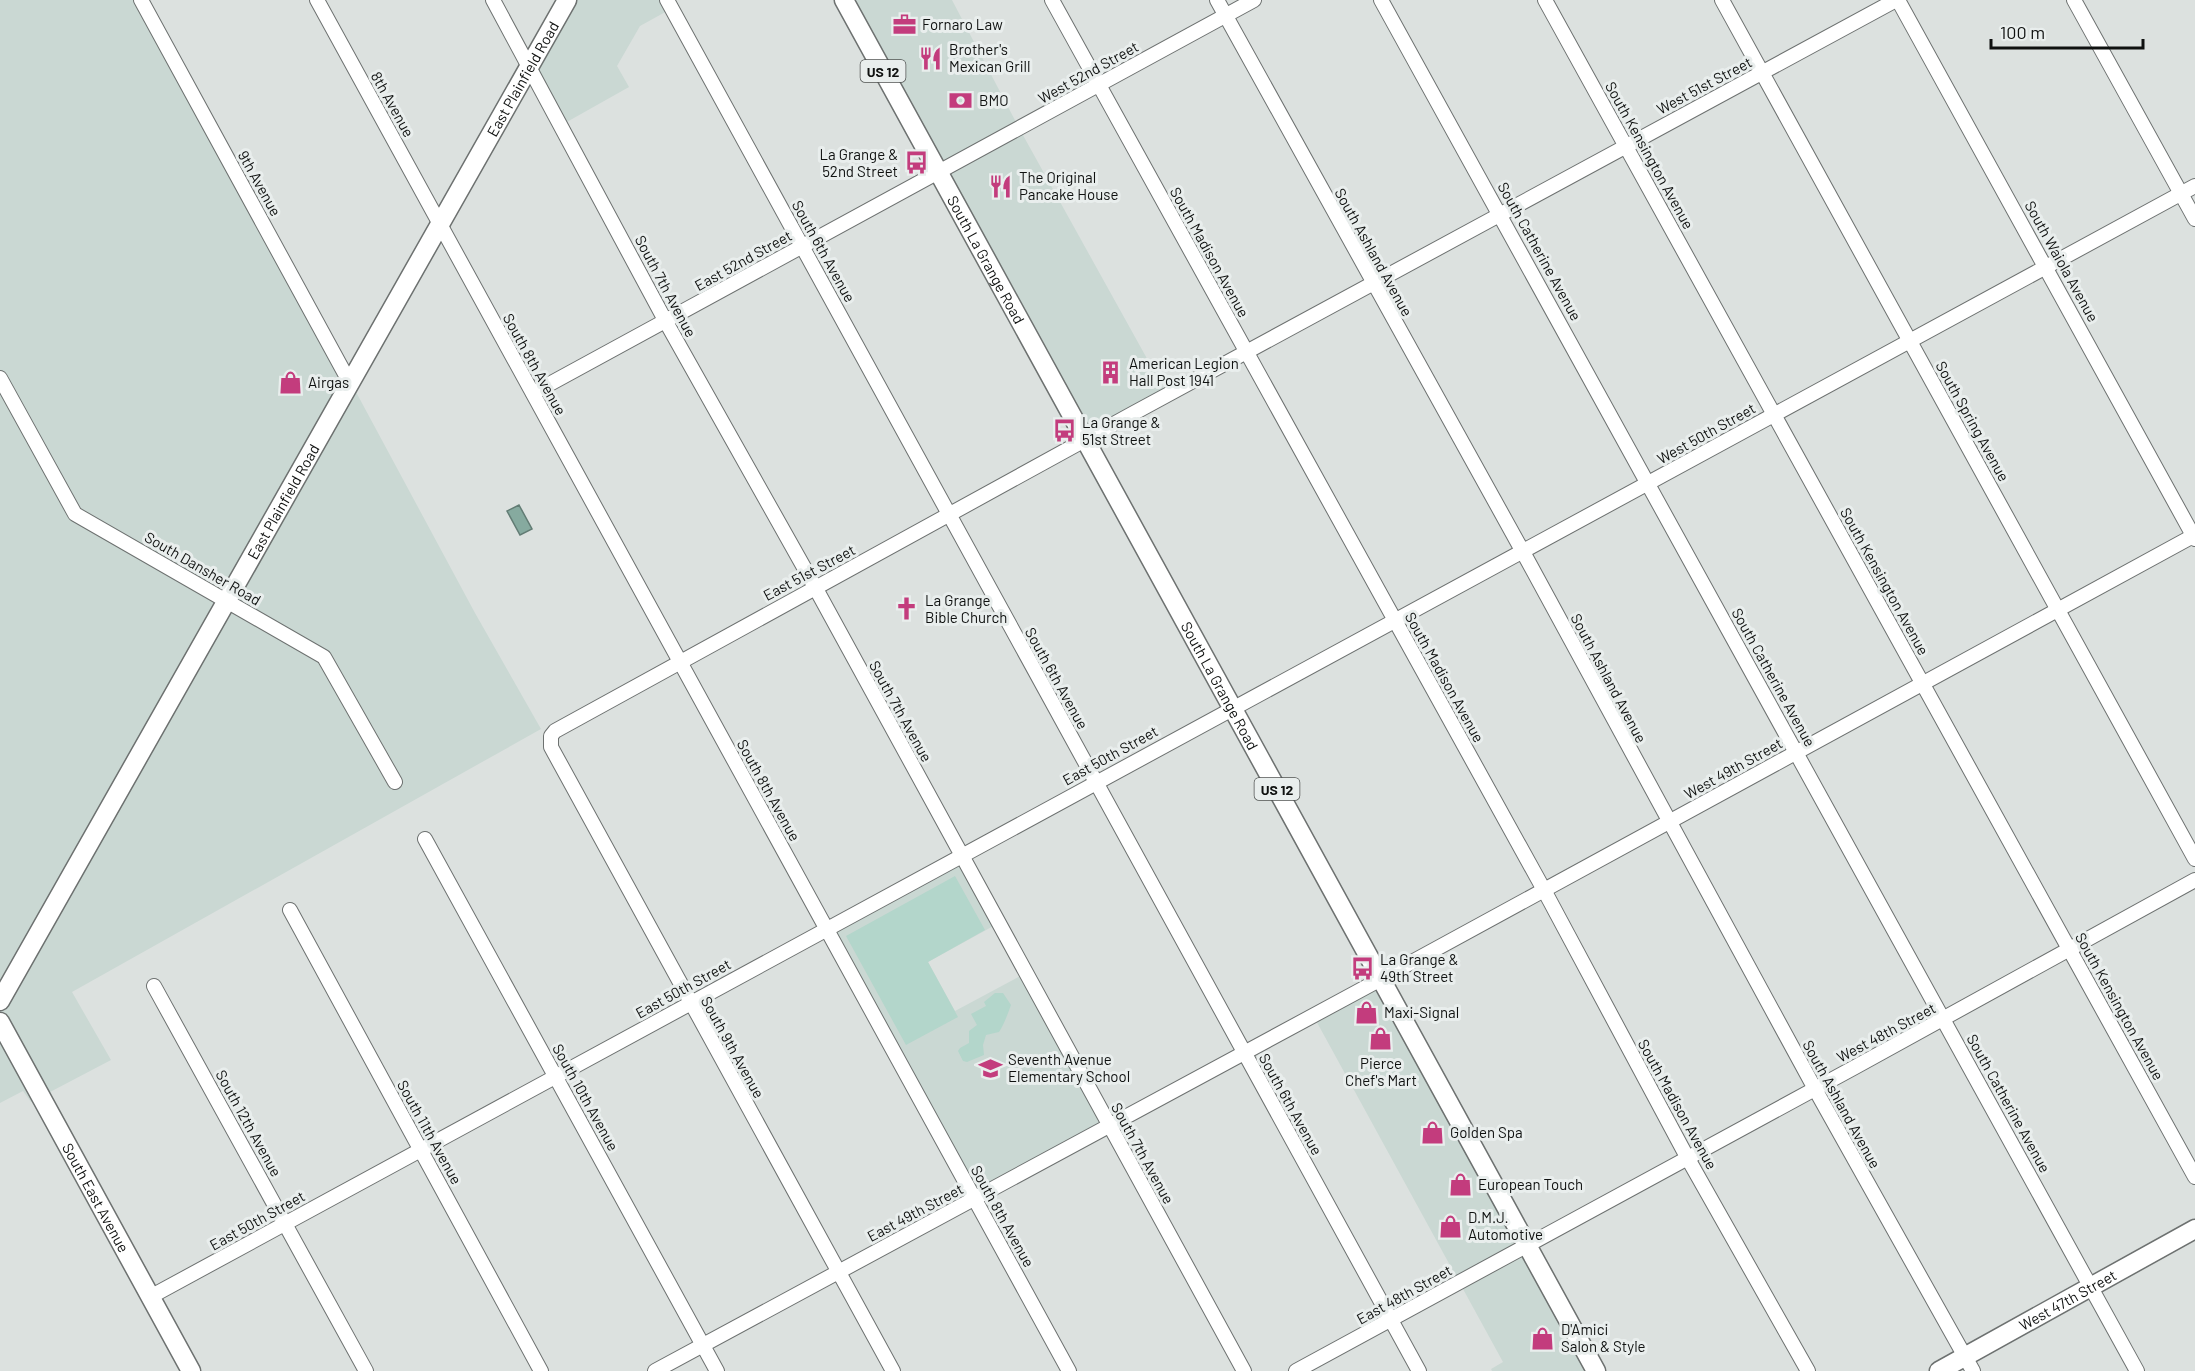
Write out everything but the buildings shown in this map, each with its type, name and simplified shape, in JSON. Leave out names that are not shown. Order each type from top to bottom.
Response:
[{"type":"main road","name":"East Plainfield Road","points":[[0,1001],[567,0]]},
{"type":"main road","name":"South La Grange Road","points":[[844,0],[1596,1371]]},
{"type":"main road","name":"South East Avenue","points":[[0,1022],[191,1371]]},
{"type":"main road","name":"West 47th Street","points":[[1939,1371],[1969,1364],[2091,1287],[2195,1229]]},
{"type":"street","name":"9th Avenue","points":[[141,0],[350,383]]},
{"type":"street","name":"8th Avenue","points":[[317,0],[439,225]]},
{"type":"street","name":"South 7th Avenue","points":[[493,0],[666,321],[815,587],[1244,1371]]},
{"type":"street","name":"South 6th Avenue","points":[[667,0],[1419,1371]]},
{"type":"street","name":"South Madison Avenue","points":[[1052,0],[1808,1371]]},
{"type":"street","name":"South Ashland Avenue","points":[[1216,0],[1523,552],[1668,822],[1969,1364]]},
{"type":"street","name":"West 52nd Street","points":[[938,172],[1254,0]]},
{"type":"street","name":"South Catherine Avenue","points":[[1381,0],[2137,1371]]},
{"type":"street","name":"South Kensington Avenue","points":[[1545,0],[2195,1177]]},
{"type":"street","name":"South Spring Avenue","points":[[1722,0],[2195,859]]},
{"type":"street","name":"West 51st Street","points":[[1085,440],[1897,0]]},
{"type":"street","name":"South Waiola Avenue","points":[[1897,0],[2194,536]]},
{"type":"street","points":[[2074,0],[2195,219]]},
{"type":"street","name":"East 52nd Street","points":[[533,393],[938,172]]},
{"type":"street","name":"West 50th Street","points":[[1232,708],[2195,186]]},
{"type":"street","name":"South 8th Avenue","points":[[439,225],[1070,1371]]},
{"type":"street","name":"South Dansher Road","points":[[0,378],[75,513],[324,657],[395,782]]},
{"type":"street","name":"East 51st Street","points":[[551,736],[559,727],[1085,440]]},
{"type":"street","name":"West 49th Street","points":[[1381,979],[2194,536]]},
{"type":"street","name":"East 50th Street","points":[[150,1297],[1232,708]]},
{"type":"street","name":"South 9th Avenue","points":[[551,736],[551,747],[893,1371]]},
{"type":"street","name":"South 10th Avenue","points":[[425,839],[717,1371]]},
{"type":"street","name":"West 48th Street","points":[[1527,1245],[1944,1020],[2195,880]]},
{"type":"street","name":"South 11th Avenue","points":[[290,910],[541,1371]]},
{"type":"street","name":"East 49th Street","points":[[655,1371],[1381,979]]},
{"type":"street","name":"South 12th Avenue","points":[[154,986],[366,1371]]},
{"type":"street","name":"East 48th Street","points":[[1296,1371],[1527,1245]]},
{"type":"shaded area","points":[[0,0],[148,0],[341,352],[356,392],[475,613],[541,729],[72,992],[111,1060],[31,1102],[23,1091],[0,1103]]},
{"type":"shaded area","points":[[573,0],[675,0],[678,5],[640,26],[617,66],[629,87],[565,123],[535,67]]},
{"type":"shaded area","points":[[852,0],[952,0],[1019,128],[1165,391],[1086,433]]},
{"type":"shaded area","points":[[519,505],[532,529],[520,535],[507,511]]},
{"type":"shaded area","name":"Seventh Avenue Elementary School","points":[[961,858],[997,924],[928,962],[955,1011],[1024,974],[1106,1125],[976,1196],[830,929]]},
{"type":"shaded area","points":[[955,876],[985,930],[928,962],[958,1017],[906,1045],[846,936]]},
{"type":"shaded area","points":[[1378,983],[1590,1371],[1492,1371],[1491,1369],[1503,1362],[1314,1017]]},
{"type":"shaded area","points":[[995,993],[1003,993],[1011,1005],[1004,1022],[999,1032],[986,1035],[983,1045],[984,1055],[967,1062],[963,1061],[958,1051],[969,1043],[969,1031],[977,1025],[971,1014],[986,1006],[984,1002]]},
{"type":"place","name":"Fornaro Law","points":[[904,24]]},
{"type":"place","name":"Brother's Mexican Grill","points":[[931,58]]},
{"type":"place","name":"BMO","points":[[961,100]]},
{"type":"place","name":"La Grange & 52nd Street","points":[[916,163]]},
{"type":"place","name":"The Original Pancake House","points":[[1001,186]]},
{"type":"place","name":"American Legion Hall Post 1941","points":[[1111,372]]},
{"type":"place","name":"Airgas","points":[[290,382]]},
{"type":"place","name":"La Grange & 51st Street","points":[[1064,431]]},
{"type":"place","name":"La Grange Bible Church","points":[[907,609]]},
{"type":"place","name":"La Grange & 49th Street","points":[[1362,968]]},
{"type":"place","name":"Maxi-Signal","points":[[1366,1012]]},
{"type":"place","name":"Pierce Chef's Mart","points":[[1381,1039]]},
{"type":"place","name":"Seventh Avenue Elementary School","points":[[990,1068]]},
{"type":"place","name":"Golden Spa","points":[[1432,1132]]},
{"type":"place","name":"European Touch","points":[[1460,1184]]},
{"type":"place","name":"D.M.J. Automotive","points":[[1450,1226]]},
{"type":"place","name":"D'Amici Salon & Style","points":[[1543,1338]]}]
